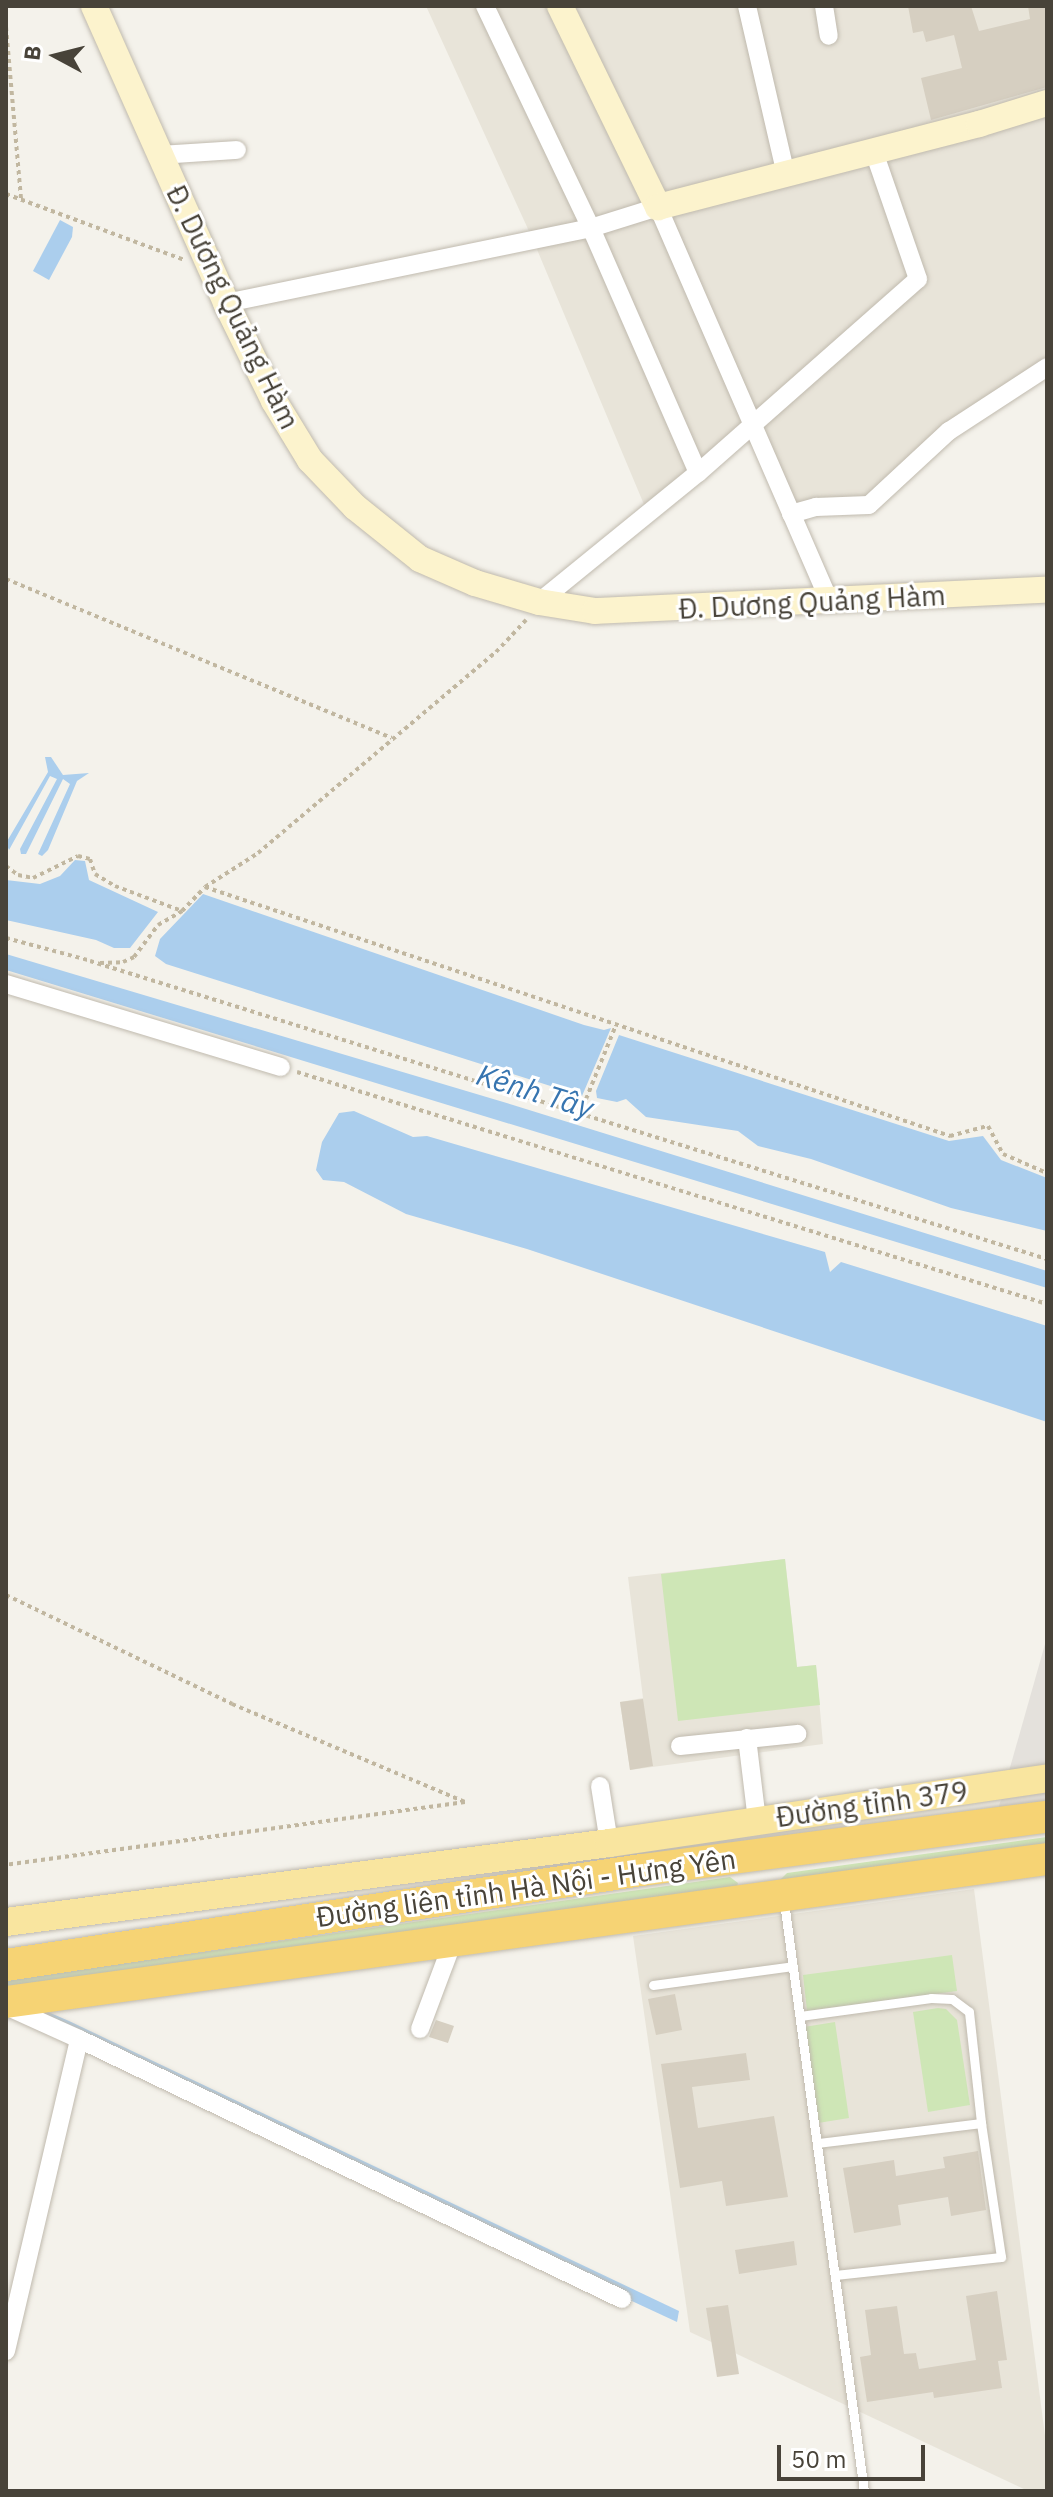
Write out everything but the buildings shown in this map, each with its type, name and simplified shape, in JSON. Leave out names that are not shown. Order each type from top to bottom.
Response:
[{"type":"highway","name":"Đường liên tỉnh Hà Nội - Hưng Yên","points":[[6,1965],[614,1874],[1047,1817]]},
{"type":"highway","points":[[756,1855],[769,1897]]},
{"type":"highway","name":"Đường liên tỉnh Hà Nội - Hưng Yên","points":[[15,2002],[1047,1859]]},
{"type":"main road","name":"Đường tỉnh 379","points":[[6,1922],[609,1843],[1047,1778]]},
{"type":"main road","points":[[756,1855],[757,1821]]},
{"type":"main road","points":[[609,1843],[614,1874]]},
{"type":"main road","points":[[222,1894],[228,1932]]},
{"type":"street","name":"Đ. Dương Quảng Hàm","points":[[94,6],[226,303],[274,401],[310,460],[355,507],[420,559],[475,583],[539,602],[595,611],[1047,590]]},
{"type":"street","points":[[485,6],[591,228],[698,473]]},
{"type":"street","points":[[560,6],[658,207],[751,427],[829,600]]},
{"type":"street","points":[[747,6],[786,175]]},
{"type":"street","points":[[824,6],[829,36]]},
{"type":"street","points":[[226,303],[591,228],[658,207],[874,152],[1047,103]]},
{"type":"street","points":[[161,155],[237,150]]},
{"type":"street","points":[[539,602],[698,473],[918,279],[874,152]]},
{"type":"street","points":[[791,514],[816,507],[869,505],[949,431],[1047,367]]},
{"type":"street","points":[[6,984],[281,1067]]},
{"type":"street","points":[[680,1746],[797,1734]]},
{"type":"street","points":[[747,1738],[757,1821]]},
{"type":"street","points":[[600,1786],[609,1843]]},
{"type":"street","points":[[420,2029],[453,1941]]},
{"type":"street","points":[[15,2002],[79,2039],[622,2299]]},
{"type":"street","points":[[6,2351],[79,2039]]},
{"type":"lane","points":[[769,1897],[793,1966],[864,2491]]},
{"type":"lane","points":[[653,1985],[793,1966]]},
{"type":"lane","points":[[800,2016],[931,1998],[952,1999],[969,2012],[981,2123],[1001,2257],[835,2275]]},
{"type":"lane","points":[[817,2143],[981,2123]]},
{"type":"path","points":[[6,27],[21,200]]},
{"type":"path","points":[[6,194],[211,270]]},
{"type":"path","points":[[6,579],[392,738]]},
{"type":"path","points":[[90,961],[123,962],[134,957],[158,925],[182,911],[205,887],[258,853],[520,631],[539,602]]},
{"type":"path","points":[[6,866],[18,875],[33,878],[78,856],[90,859],[95,874],[115,886],[182,911]]},
{"type":"path","points":[[205,887],[950,1136],[988,1126],[1003,1154],[1047,1173]]},
{"type":"path","points":[[6,938],[90,961],[1047,1259]]},
{"type":"path","points":[[580,1114],[616,1025]]},
{"type":"path","points":[[281,1067],[1047,1304]]},
{"type":"path","points":[[6,1595],[232,1704],[465,1802],[6,1865]]},
{"type":"shaded area","points":[[426,6],[1047,6],[1047,367],[949,431],[869,505],[791,514],[751,427],[648,514],[533,240]]},
{"type":"shaded area","points":[[785,1559],[797,1667],[816,1665],[823,1744],[630,1770],[620,1702],[643,1698],[628,1577]]},
{"type":"shaded area","points":[[1047,1637],[1047,1817],[994,1824]]},
{"type":"shaded area","points":[[974,1889],[1047,2451],[1047,2491],[1028,2491],[690,2332],[633,1936]]},
{"type":"green space","points":[[785,1559],[797,1667],[816,1665],[820,1705],[678,1721],[661,1574]]},
{"type":"green space","points":[[1047,1837],[1047,1849],[778,1882],[787,1873]]},
{"type":"green space","points":[[730,1877],[738,1883],[736,1890],[6,1990],[6,1980]]},
{"type":"green space","points":[[952,1955],[957,1991],[807,2011],[803,1975]]},
{"type":"green space","points":[[946,2009],[957,2020],[970,2105],[928,2112],[913,2012]]},
{"type":"green space","points":[[835,2022],[849,2118],[818,2123],[804,2027]]},
{"type":"water","points":[[60,220],[73,227],[72,237],[49,280],[33,271]]},
{"type":"water","points":[[45,757],[51,757],[63,775],[89,773],[77,781],[48,850],[42,856],[38,854],[70,784],[63,779],[26,854],[21,854],[20,849],[57,779],[50,776],[9,850],[6,843],[48,772]]},
{"type":"water","points":[[75,860],[85,861],[89,880],[158,912],[130,948],[114,948],[96,940],[6,920],[6,880],[40,884],[60,876]]},
{"type":"water","points":[[203,894],[584,1025],[604,1030],[611,1028],[582,1096],[166,964],[155,956],[160,939]]},
{"type":"water","points":[[6,954],[513,1105],[1047,1271],[1047,1288],[6,970]]},
{"type":"water","points":[[619,1035],[949,1141],[983,1136],[1001,1160],[1047,1178],[1047,1231],[951,1208],[811,1159],[758,1146],[738,1131],[646,1117],[626,1099],[617,1102],[597,1098],[596,1091]]},
{"type":"water","points":[[354,1111],[413,1137],[427,1136],[825,1252],[830,1272],[841,1262],[1047,1326],[1047,1422],[527,1249],[406,1214],[344,1182],[323,1180],[316,1170],[322,1142],[339,1113]]},
{"type":"water","points":[[6,1994],[69,2021],[679,2311],[677,2322],[6,2010]]},
{"type":"water label","name":"Kênh Tây","points":[[535,1091]]}]
